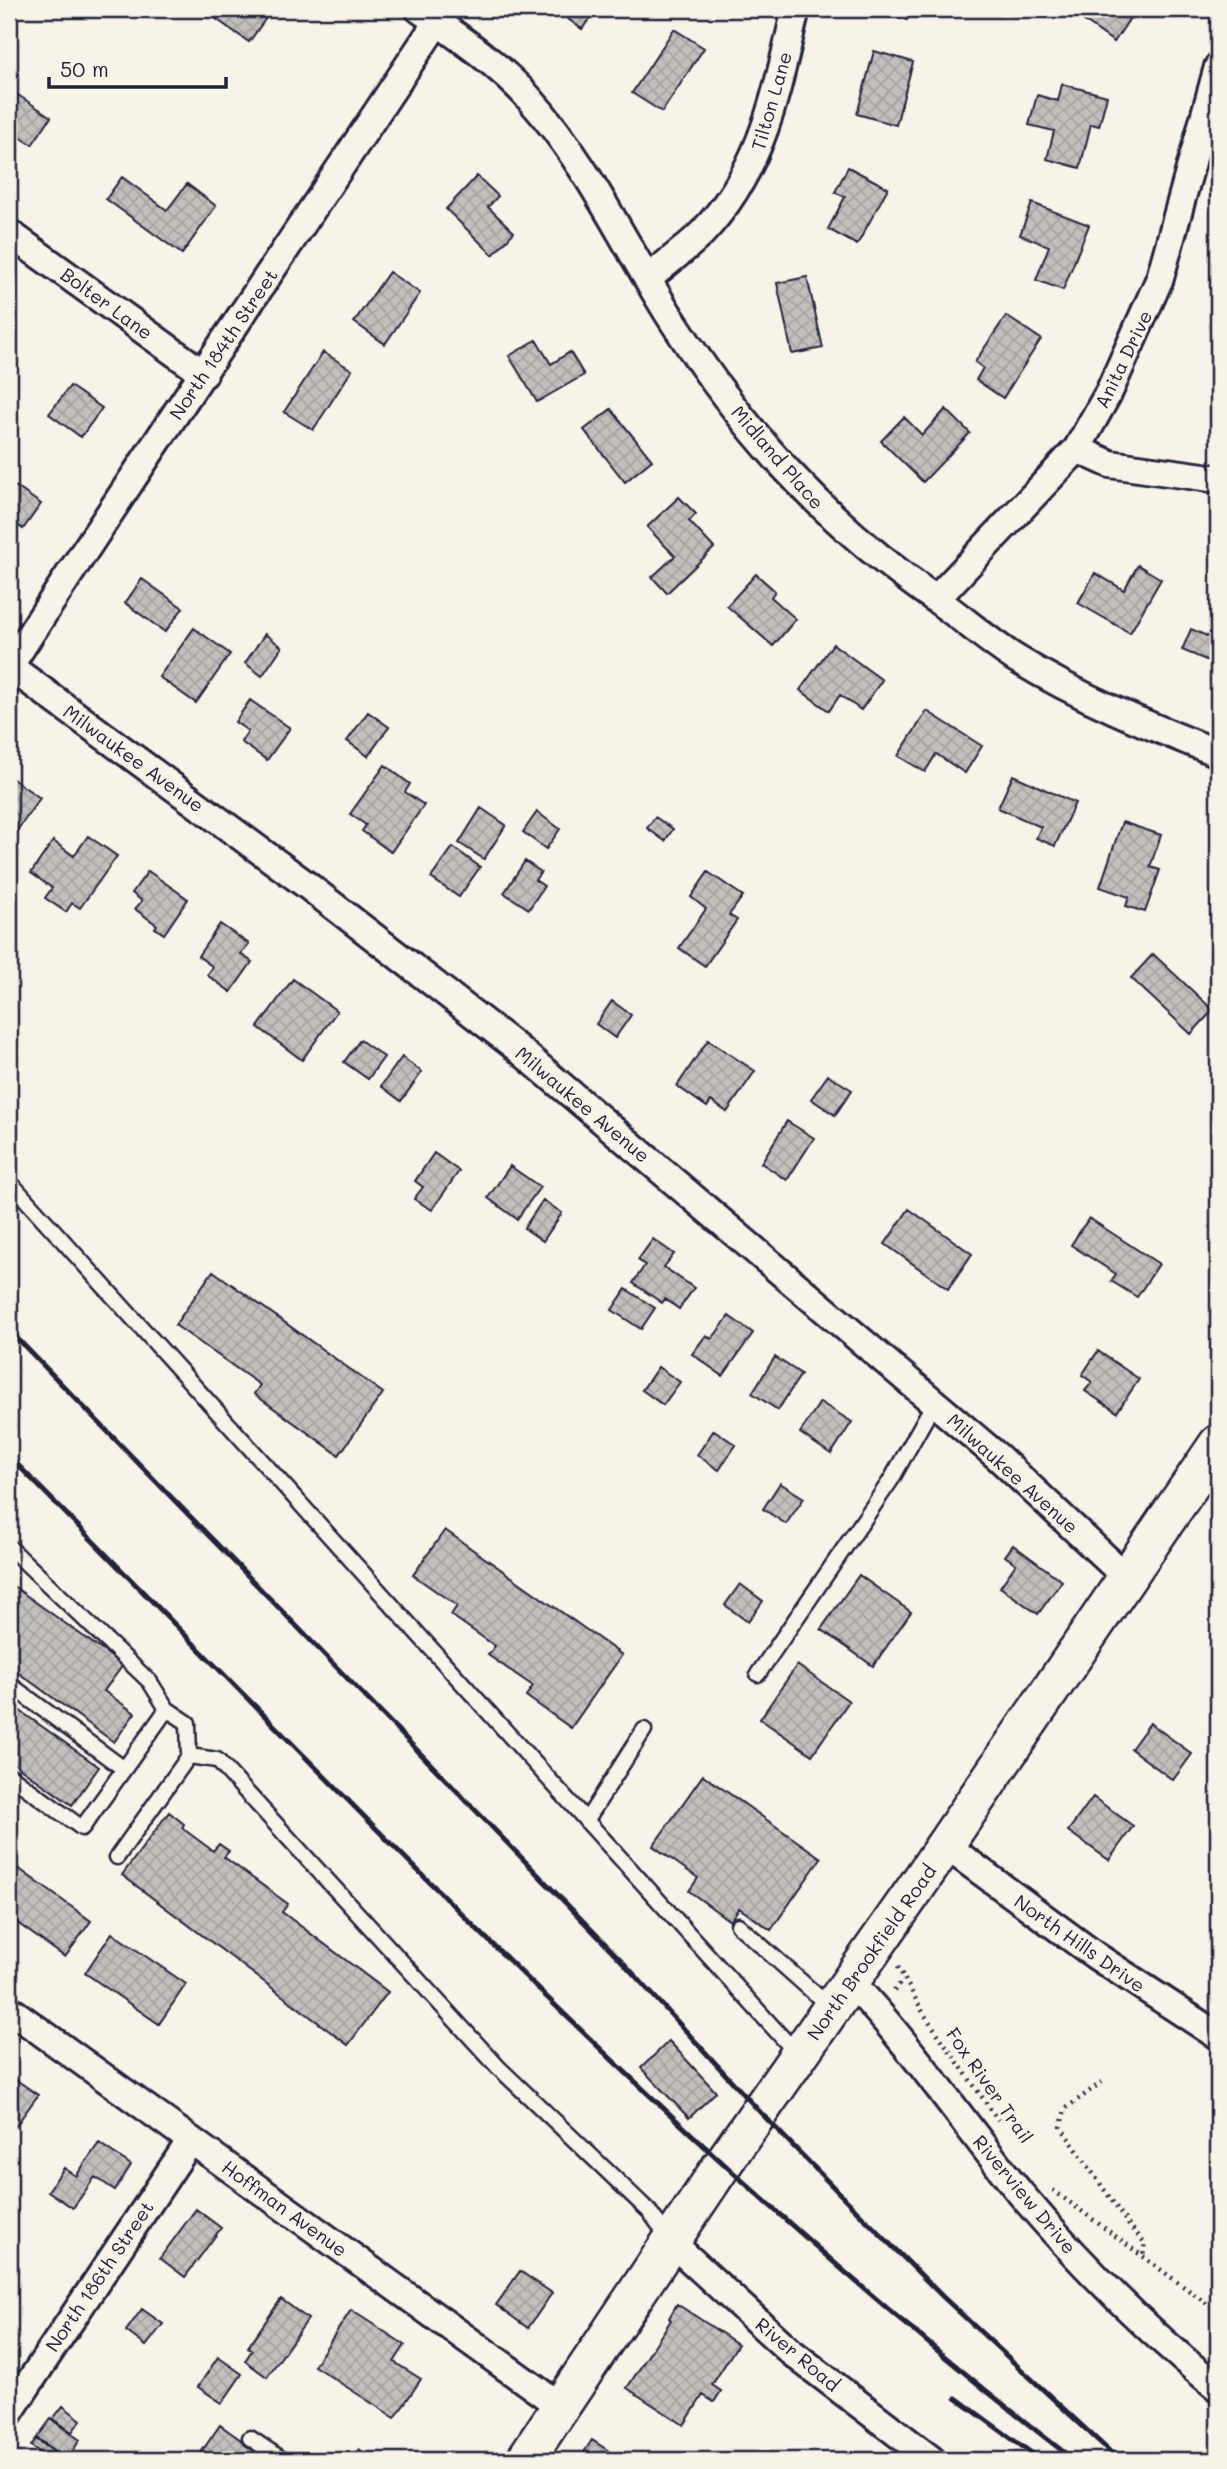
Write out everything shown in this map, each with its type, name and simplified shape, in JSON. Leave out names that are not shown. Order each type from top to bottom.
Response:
[{"type":"street","name":"Tilton Lane","points":[[649,278],[701,234],[737,188],[753,162],[765,130],[796,9]]},
{"type":"street","name":"Midland Place","points":[[428,15],[510,78],[529,98],[602,200],[670,317],[766,449],[834,520],[898,575],[936,599],[1005,651],[1056,681],[1146,725],[1218,753]]},
{"type":"street","name":"North 184th Street","points":[[9,667],[122,492],[204,374],[428,15]]},
{"type":"street","name":"Anita Drive","points":[[936,599],[1077,449],[1109,392],[1160,278],[1218,67]]},
{"type":"street","name":"Bolter Lane","points":[[9,233],[204,374]]},
{"type":"street","points":[[1077,449],[1110,464],[1218,479]]},
{"type":"street","name":"Milwaukee Avenue","points":[[9,667],[308,886],[517,1048],[998,1457],[1127,1578]]},
{"type":"street","name":"North Brookfield Road","points":[[525,2460],[670,2241],[842,1996],[1218,1444]]},
{"type":"street","name":"North Hills Drive","points":[[945,1845],[1096,1956],[1218,2036]]},
{"type":"street","name":"Riverview Drive","points":[[842,1996],[878,2011],[1022,2194],[1098,2279],[1147,2329],[1218,2388]]},
{"type":"street","name":"Hoffman Avenue","points":[[9,2009],[561,2407]]},
{"type":"street","name":"North 186th Street","points":[[9,2413],[191,2140]]},
{"type":"street","name":"River Road","points":[[670,2241],[791,2352],[932,2460]]},
{"type":"lane","points":[[9,1181],[799,2056]]},
{"type":"lane","points":[[758,1675],[891,1480],[934,1403]]},
{"type":"lane","points":[[9,1547],[150,1682],[167,1709],[188,1723],[189,1756],[117,1857]]},
{"type":"lane","points":[[9,1684],[124,1769]]},
{"type":"lane","points":[[9,1775],[82,1828],[167,1709]]},
{"type":"lane","points":[[586,1821],[644,1730]]},
{"type":"lane","points":[[189,1756],[217,1760],[498,2067],[649,2211],[670,2241]]},
{"type":"lane","points":[[738,1925],[842,1996]]},
{"type":"lane","points":[[250,2438],[283,2460]]},
{"type":"path","points":[[894,1991],[903,1980],[898,1967],[902,1959]]},
{"type":"path","name":"Fox River Trail","points":[[903,1980],[1002,2127]]},
{"type":"path","name":"Fox River Trail","points":[[1102,2082],[1062,2113],[1061,2127],[1128,2224],[1145,2243],[1143,2257]]},
{"type":"path","points":[[1051,2188],[1218,2312]]},
{"type":"building","points":[[202,9],[256,9],[266,18],[249,42]]},
{"type":"building","points":[[554,9],[597,9],[582,29]]},
{"type":"building","points":[[878,9],[912,9],[907,20]]},
{"type":"building","points":[[1087,9],[1136,9],[1114,42],[1080,18]]},
{"type":"building","points":[[674,29],[704,48],[662,112],[632,93]]},
{"type":"building","points":[[874,51],[913,62],[896,125],[857,114]]},
{"type":"building","points":[[1062,84],[1107,96],[1099,126],[1091,124],[1080,168],[1047,159],[1054,131],[1029,125],[1037,95],[1058,101]]},
{"type":"building","points":[[9,89],[51,117],[32,145],[9,130]]},
{"type":"building","points":[[848,167],[888,188],[857,245],[828,229],[845,197],[835,192]]},
{"type":"building","points":[[477,176],[498,196],[488,207],[514,232],[493,255],[446,209]]},
{"type":"building","points":[[122,177],[167,210],[187,184],[216,206],[182,254],[106,199]]},
{"type":"building","points":[[1032,203],[1089,225],[1063,290],[1036,280],[1049,246],[1020,235]]},
{"type":"building","points":[[389,272],[420,293],[385,344],[354,322]]},
{"type":"building","points":[[807,277],[823,348],[792,354],[777,283]]},
{"type":"building","points":[[1006,316],[1041,339],[1003,398],[976,380],[983,368],[975,362]]},
{"type":"building","points":[[536,340],[551,364],[570,352],[584,375],[537,402],[509,356]]},
{"type":"building","points":[[323,352],[352,370],[313,430],[284,412]]},
{"type":"building","points":[[70,386],[102,408],[81,437],[49,414]]},
{"type":"building","points":[[611,409],[652,460],[625,482],[584,430]]},
{"type":"building","points":[[946,409],[970,433],[923,482],[881,441],[904,417],[922,435]]},
{"type":"building","points":[[15,486],[41,504],[23,529],[9,519],[9,496]]},
{"type":"building","points":[[679,497],[696,514],[689,521],[714,548],[667,593],[652,577],[675,556],[647,527]]},
{"type":"building","points":[[9,532],[17,538],[9,550]]},
{"type":"building","points":[[1138,565],[1161,579],[1130,633],[1078,603],[1095,573],[1124,590]]},
{"type":"building","points":[[756,574],[775,591],[771,597],[796,619],[773,646],[727,606]]},
{"type":"building","points":[[142,579],[183,608],[165,632],[125,603]]},
{"type":"building","points":[[1218,616],[1218,665],[1182,650],[1191,629],[1209,637]]},
{"type":"building","points":[[194,628],[230,654],[196,703],[159,677]]},
{"type":"building","points":[[265,634],[282,647],[262,676],[245,663]]},
{"type":"building","points":[[833,644],[882,680],[861,710],[840,695],[829,711],[800,690]]},
{"type":"building","points":[[250,700],[290,728],[267,760],[241,742],[248,731],[235,722]]},
{"type":"building","points":[[927,711],[982,746],[965,773],[936,754],[925,772],[898,756]]},
{"type":"building","points":[[368,712],[389,727],[368,756],[347,741]]},
{"type":"building","points":[[385,765],[410,784],[405,792],[424,805],[391,852],[362,831],[366,825],[350,814]]},
{"type":"building","points":[[1013,775],[1075,803],[1055,846],[1036,838],[1041,827],[998,808]]},
{"type":"building","points":[[9,778],[40,798],[9,842]]},
{"type":"building","points":[[481,808],[506,825],[484,859],[459,843]]},
{"type":"building","points":[[537,812],[560,829],[546,849],[523,832]]},
{"type":"building","points":[[655,817],[673,829],[665,841],[647,828]]},
{"type":"building","points":[[1122,822],[1161,835],[1150,867],[1160,870],[1145,912],[1126,906],[1129,897],[1100,887]]},
{"type":"building","points":[[88,836],[117,856],[80,908],[72,903],[66,912],[45,898],[52,888],[31,873],[53,841],[74,856]]},
{"type":"building","points":[[453,847],[480,867],[459,897],[431,878]]},
{"type":"building","points":[[525,861],[541,872],[535,880],[544,886],[529,909],[504,893]]},
{"type":"building","points":[[148,871],[188,899],[164,934],[155,928],[157,925],[135,909],[142,901],[132,893]]},
{"type":"building","points":[[708,872],[743,896],[729,915],[737,920],[705,966],[679,948],[706,909],[691,897]]},
{"type":"building","points":[[220,924],[249,944],[241,954],[252,962],[231,992],[207,975],[213,967],[198,956]]},
{"type":"building","points":[[1153,954],[1213,1010],[1191,1034],[1131,978]]},
{"type":"building","points":[[293,979],[337,1011],[302,1060],[258,1027]]},
{"type":"building","points":[[612,1001],[631,1015],[615,1038],[596,1024]]},
{"type":"building","points":[[360,1040],[384,1057],[368,1079],[344,1062]]},
{"type":"building","points":[[708,1040],[755,1071],[727,1112],[711,1101],[707,1107],[677,1086]]},
{"type":"building","points":[[402,1057],[422,1072],[401,1101],[381,1086]]},
{"type":"building","points":[[828,1075],[852,1090],[835,1115],[811,1099]]},
{"type":"building","points":[[787,1121],[814,1138],[787,1180],[761,1163]]},
{"type":"building","points":[[434,1153],[459,1171],[432,1210],[414,1199],[423,1187],[415,1181]]},
{"type":"building","points":[[510,1166],[540,1187],[517,1219],[488,1198]]},
{"type":"building","points":[[543,1200],[562,1213],[543,1241],[524,1228]]},
{"type":"building","points":[[909,1209],[972,1254],[948,1289],[885,1244]]},
{"type":"building","points":[[1089,1218],[1159,1264],[1137,1297],[1111,1281],[1116,1274],[1071,1245]]},
{"type":"building","points":[[653,1239],[674,1254],[664,1267],[694,1288],[679,1309],[665,1299],[662,1303],[633,1283],[645,1265],[638,1260]]},
{"type":"building","points":[[213,1271],[383,1393],[339,1455],[254,1394],[260,1385],[175,1325]]},
{"type":"building","points":[[626,1289],[655,1308],[641,1329],[612,1310]]},
{"type":"building","points":[[729,1316],[753,1333],[723,1376],[692,1354],[706,1335],[712,1339]]},
{"type":"building","points":[[1098,1351],[1139,1379],[1117,1412],[1085,1391],[1092,1382],[1082,1375]]},
{"type":"building","points":[[775,1357],[801,1374],[778,1410],[752,1393]]},
{"type":"building","points":[[658,1367],[680,1382],[663,1405],[642,1390]]},
{"type":"building","points":[[820,1402],[852,1422],[831,1454],[800,1433]]},
{"type":"building","points":[[714,1430],[736,1445],[719,1470],[697,1455]]},
{"type":"building","points":[[780,1483],[804,1498],[786,1524],[763,1509]]},
{"type":"building","points":[[445,1530],[622,1655],[571,1728],[526,1696],[533,1686],[488,1655],[495,1646],[451,1615],[457,1606],[413,1575]]},
{"type":"building","points":[[1013,1545],[1062,1581],[1038,1614],[1000,1587],[1016,1564],[1005,1556]]},
{"type":"building","points":[[859,1575],[911,1612],[873,1666],[821,1629]]},
{"type":"building","points":[[9,1583],[123,1665],[104,1691],[135,1713],[114,1742],[9,1666]]},
{"type":"building","points":[[740,1584],[763,1601],[748,1622],[725,1605]]},
{"type":"building","points":[[797,1665],[849,1701],[812,1755],[760,1719]]},
{"type":"building","points":[[9,1703],[99,1767],[72,1805],[9,1760]]},
{"type":"building","points":[[1150,1723],[1192,1754],[1173,1780],[1131,1749]]},
{"type":"building","points":[[703,1775],[821,1858],[771,1930],[739,1908],[730,1921],[689,1891],[698,1878],[653,1846]]},
{"type":"building","points":[[1093,1797],[1133,1826],[1109,1860],[1068,1831]]},
{"type":"building","points":[[169,1812],[184,1824],[182,1828],[213,1851],[219,1844],[229,1851],[224,1857],[288,1904],[282,1912],[388,1992],[348,2045],[122,1875]]},
{"type":"building","points":[[18,1868],[91,1921],[65,1957],[9,1917],[9,1882]]},
{"type":"building","points":[[112,1933],[186,1984],[159,2024],[85,1973]]},
{"type":"building","points":[[669,2041],[716,2092],[689,2118],[641,2068]]},
{"type":"building","points":[[15,2079],[38,2095],[15,2127],[9,2123],[9,2088]]},
{"type":"building","points":[[99,2143],[131,2165],[115,2190],[95,2177],[73,2208],[48,2191],[64,2168],[76,2176]]},
{"type":"building","points":[[196,2209],[221,2228],[185,2277],[160,2258]]},
{"type":"building","points":[[520,2271],[552,2293],[528,2328],[496,2305]]},
{"type":"building","points":[[281,2299],[308,2319],[267,2377],[245,2361],[252,2350],[248,2347]]},
{"type":"building","points":[[677,2304],[738,2344],[712,2385],[721,2391],[714,2402],[703,2395],[684,2425],[627,2388],[671,2320],[669,2318]]},
{"type":"building","points":[[142,2309],[163,2324],[146,2346],[126,2331]]},
{"type":"building","points":[[351,2310],[405,2345],[394,2362],[421,2379],[395,2418],[314,2366]]},
{"type":"building","points":[[218,2357],[242,2374],[222,2403],[198,2387]]},
{"type":"building","points":[[63,2406],[81,2420],[72,2432],[53,2419]]},
{"type":"building","points":[[51,2419],[80,2440],[67,2459],[37,2438]]},
{"type":"building","points":[[220,2425],[269,2460],[202,2460],[198,2457]]},
{"type":"building","points":[[36,2439],[65,2460],[50,2460],[31,2446]]},
{"type":"building","points":[[592,2440],[623,2460],[579,2460]]},
{"type":"building","points":[[359,2449],[375,2460],[351,2460]]},
{"type":"railway","points":[[9,1330],[619,1958],[760,2112],[845,2199],[943,2297],[1119,2460]]},
{"type":"railway","points":[[9,1456],[395,1847],[657,2103],[793,2226],[931,2345],[1074,2460]]},
{"type":"railway","points":[[956,2398],[1041,2460]]}]
